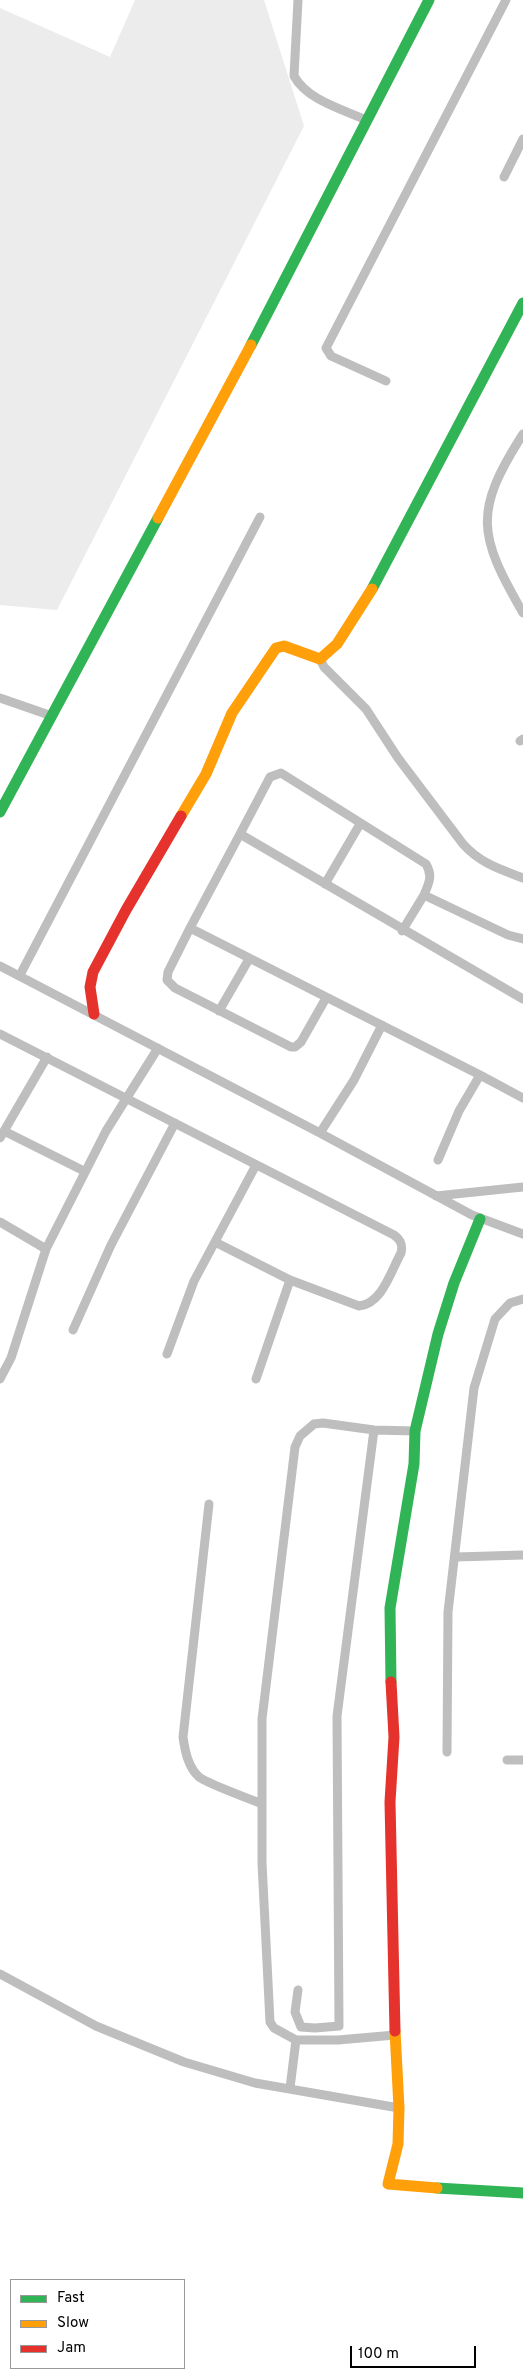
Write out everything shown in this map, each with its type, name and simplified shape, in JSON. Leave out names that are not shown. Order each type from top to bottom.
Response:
[{"type":"street","points":[[298,0],[294,76],[306,92],[366,120]]},
{"type":"street","points":[[0,812],[271,308],[429,0]]},
{"type":"street","points":[[386,381],[331,356],[326,348],[506,0]]},
{"type":"street","points":[[504,177],[523,139]]},
{"type":"street","points":[[320,659],[337,644],[370,593],[523,303]]},
{"type":"street","points":[[523,434],[498,476],[488,506],[486,521],[490,550],[523,613]]},
{"type":"street","points":[[20,975],[260,517]]},
{"type":"street","points":[[94,1014],[90,987],[93,972],[126,910],[206,774],[232,713],[276,648],[284,646],[320,659],[324,667],[366,709],[398,758],[462,844],[484,863],[523,878]]},
{"type":"street","points":[[0,698],[52,716]]},
{"type":"street","points":[[326,998],[300,1042],[295,1047],[285,1045],[174,988],[168,980],[168,972],[190,928],[270,777],[281,773],[426,864],[431,878],[424,895],[402,930]]},
{"type":"street","points":[[325,884],[360,824]]},
{"type":"street","points":[[240,834],[523,999]]},
{"type":"street","points":[[424,895],[508,935],[523,940]]},
{"type":"street","points":[[190,928],[523,1098]]},
{"type":"street","points":[[219,1011],[249,959]]},
{"type":"street","points":[[0,966],[480,1219],[523,1234]]},
{"type":"street","points":[[320,1133],[354,1080],[382,1025]]},
{"type":"street","points":[[0,1034],[394,1235],[402,1246],[401,1254],[376,1299],[365,1306],[352,1305],[290,1280],[215,1242]]},
{"type":"street","points":[[0,1379],[11,1358],[46,1249],[84,1171],[126,1098],[158,1048]]},
{"type":"street","points":[[48,1057],[2,1134],[84,1171]]},
{"type":"street","points":[[438,1160],[460,1112],[480,1075]]},
{"type":"street","points":[[73,1330],[117,1232],[174,1123]]},
{"type":"street","points":[[166,1354],[189,1292],[256,1165]]},
{"type":"street","points":[[436,1196],[523,1187]]},
{"type":"street","points":[[480,1219],[454,1284],[438,1334],[416,1431],[414,1464],[390,1608],[394,1737],[390,1802],[395,2035],[399,2108],[398,2144],[388,2184],[394,2186],[523,2193]]},
{"type":"street","points":[[0,1222],[46,1249]]},
{"type":"street","points":[[256,1379],[290,1280]]},
{"type":"street","points":[[447,1752],[448,1612],[456,1557],[474,1388],[495,1319],[502,1309],[510,1303],[523,1299]]},
{"type":"street","points":[[395,2035],[338,2040],[296,2040],[274,2028],[270,2022],[262,1804],[262,1719],[295,1446],[300,1436],[314,1424],[324,1423],[374,1430],[416,1431]]},
{"type":"street","points":[[298,1990],[295,2012],[301,2027],[307,2029],[339,2026],[337,1716],[374,1430]]},
{"type":"street","points":[[208,1504],[183,1737],[185,1750],[190,1765],[200,1777],[262,1804]]},
{"type":"street","points":[[456,1557],[523,1555]]},
{"type":"street","points":[[507,1760],[523,1760]]},
{"type":"street","points":[[0,1974],[96,2026],[172,2058],[255,2083],[399,2108]]},
{"type":"street","points":[[290,2088],[296,2040]]},
{"type":"shaded area","points":[[135,0],[264,0],[304,126],[57,610],[0,605],[0,8],[110,57]]},
{"type":"traffic: fast","points":[[251,345],[429,0]]},
{"type":"traffic: fast","points":[[372,589],[523,303]]},
{"type":"traffic: fast","points":[[0,812],[158,518]]},
{"type":"traffic: fast","points":[[391,1682],[390,1608],[414,1464],[415,1431],[438,1334],[454,1283],[480,1219]]},
{"type":"traffic: fast","points":[[437,2188],[523,2193]]},
{"type":"traffic: slow","points":[[158,518],[251,345]]},
{"type":"traffic: slow","points":[[181,816],[206,774],[232,713],[276,648],[284,646],[320,659],[337,644],[372,589]]},
{"type":"traffic: slow","points":[[395,2031],[399,2108],[398,2144],[388,2184],[437,2188]]},
{"type":"traffic: jam","points":[[94,1014],[90,987],[93,972],[126,910],[181,816]]},
{"type":"traffic: jam","points":[[391,1682],[394,1737],[390,1802],[395,2031]]}]
